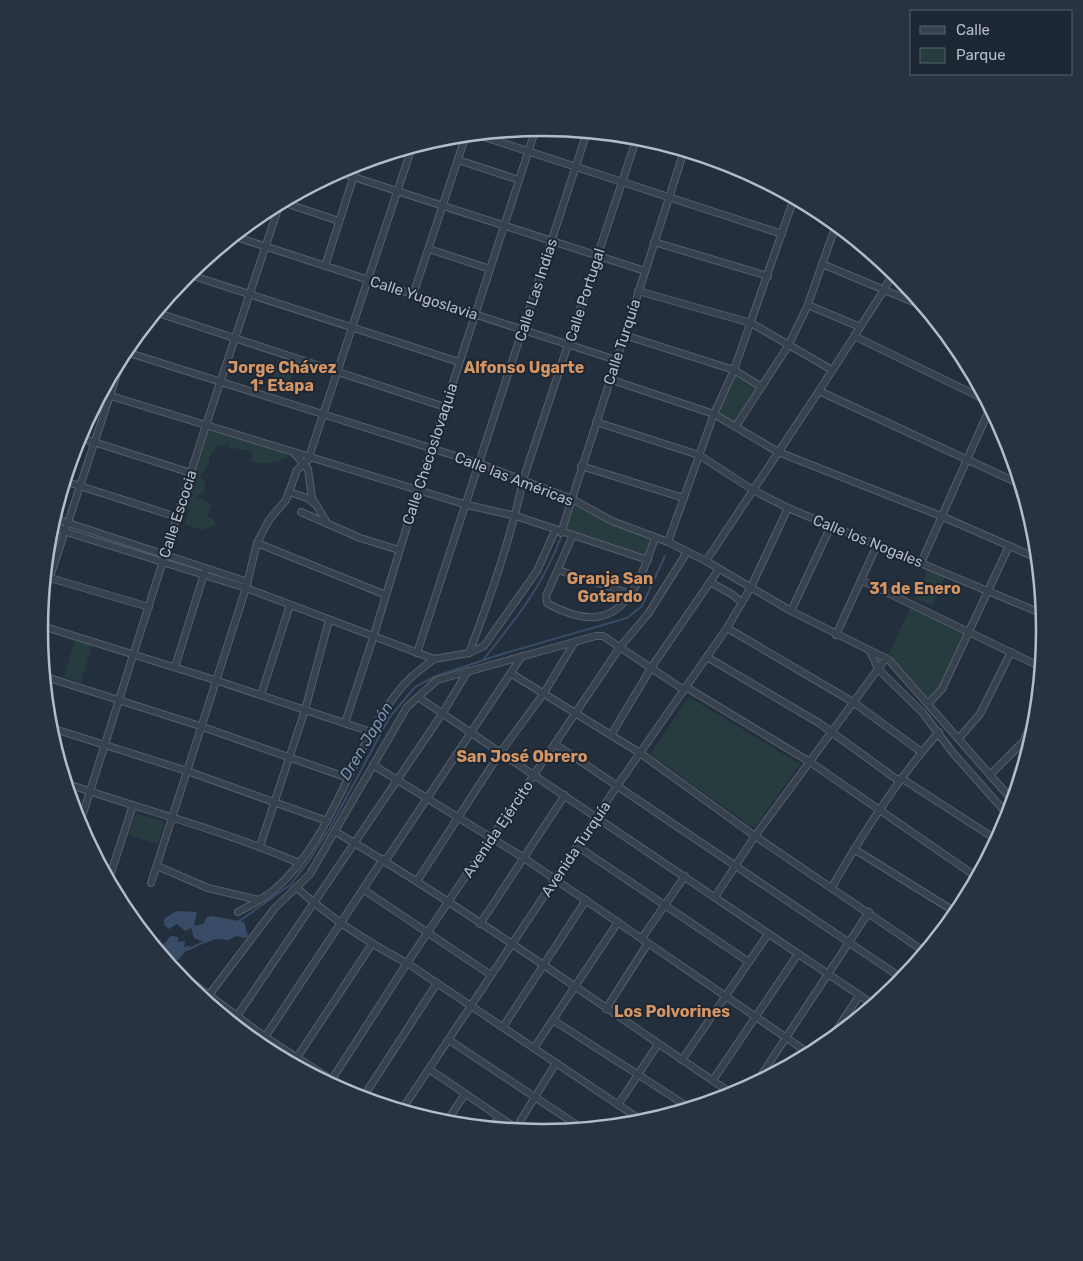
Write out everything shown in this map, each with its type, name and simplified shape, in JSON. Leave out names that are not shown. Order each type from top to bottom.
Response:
[{"type":"street","name":"Calle Checoslovaquia","points":[[344,723],[374,638],[431,449],[533,137]]},
{"type":"street","name":"Calle Las Indias","points":[[417,653],[585,139]]},
{"type":"street","points":[[493,140],[782,234]]},
{"type":"street","points":[[413,295],[463,143]]},
{"type":"street","name":"Calle Portugal","points":[[469,653],[486,610],[516,516],[523,480],[634,145]]},
{"type":"street","points":[[151,883],[174,817],[200,726],[247,585],[257,544],[269,520],[282,507],[297,470],[309,457],[410,154]]},
{"type":"street","name":"Calle Turquía","points":[[469,653],[484,646],[494,634],[537,571],[558,532],[572,499],[581,466],[682,157]]},
{"type":"street","points":[[458,160],[519,180]]},
{"type":"street","points":[[325,266],[355,173]]},
{"type":"street","points":[[349,175],[645,271]]},
{"type":"street","points":[[668,542],[714,414],[734,370],[792,205]]},
{"type":"street","points":[[290,206],[339,221]]},
{"type":"street","name":"Calle Escocia","points":[[83,814],[206,425],[277,214]]},
{"type":"street","points":[[736,426],[760,386],[788,346],[808,304],[833,233]]},
{"type":"street","name":"Calle Yugoslavia","points":[[241,239],[616,360]]},
{"type":"street","points":[[654,242],[768,276]]},
{"type":"street","points":[[428,249],[490,269]]},
{"type":"street","points":[[822,264],[908,300]]},
{"type":"street","points":[[196,277],[459,362]]},
{"type":"street","points":[[706,561],[819,391],[889,279]]},
{"type":"street","points":[[638,291],[751,323],[832,370]]},
{"type":"street","points":[[808,304],[860,327]]},
{"type":"street","points":[[163,314],[234,340],[445,406]]},
{"type":"street","points":[[624,335],[734,370],[760,386]]},
{"type":"street","points":[[854,336],[976,395]]},
{"type":"street","name":"Calle las Américas","points":[[133,354],[478,463],[572,499],[612,521],[668,542],[706,561],[836,636],[884,657]]},
{"type":"street","points":[[610,379],[714,414],[778,452],[941,516],[1029,555]]},
{"type":"street","points":[[51,574],[110,390]]},
{"type":"street","points":[[819,391],[1012,480]]},
{"type":"street","points":[[108,396],[418,490],[516,516],[558,532],[648,560]]},
{"type":"street","points":[[921,563],[987,415]]},
{"type":"street","name":"Calle los Nogales","points":[[596,422],[699,455],[753,490],[788,508],[1035,610]]},
{"type":"street","points":[[86,439],[191,473]]},
{"type":"street","points":[[292,451],[304,463],[310,475],[312,498],[327,522]]},
{"type":"street","points":[[581,466],[684,498]]},
{"type":"street","points":[[70,483],[177,517]]},
{"type":"street","points":[[289,492],[307,498],[316,505]]},
{"type":"street","name":"Avenida Turquía","points":[[405,1105],[617,786],[727,628],[751,587],[788,508]]},
{"type":"street","points":[[301,512],[360,538],[399,550]]},
{"type":"street","points":[[60,521],[164,558]]},
{"type":"street","points":[[58,528],[67,523]]},
{"type":"street","points":[[791,611],[830,526]]},
{"type":"street","points":[[58,529],[205,570],[247,585],[290,605],[374,638],[434,659]]},
{"type":"street","points":[[572,536],[546,596],[547,603],[555,608],[588,619],[602,617],[619,608],[631,594],[643,574],[655,538]]},
{"type":"street","points":[[257,544],[386,595]]},
{"type":"street","points":[[836,636],[877,545]]},
{"type":"street","points":[[928,704],[942,689],[1009,546]]},
{"type":"street","name":"Avenida Ejército","points":[[332,1078],[427,933],[620,647],[648,614],[687,552]]},
{"type":"street","points":[[611,735],[651,668],[719,569]]},
{"type":"street","points":[[175,667],[205,570]]},
{"type":"street","points":[[558,570],[631,594]]},
{"type":"street","points":[[51,578],[148,607]]},
{"type":"street","points":[[861,580],[1034,663]]},
{"type":"street","points":[[710,582],[733,595],[742,603]]},
{"type":"street","points":[[261,695],[290,605]]},
{"type":"street","points":[[260,846],[305,710],[329,620]]},
{"type":"street","points":[[727,628],[853,702],[920,752]]},
{"type":"street","points":[[48,629],[175,667],[371,732]]},
{"type":"street","points":[[209,995],[274,909],[310,874],[407,707],[437,680],[596,636],[603,636],[651,668],[810,762],[878,811],[971,874]]},
{"type":"street","points":[[417,881],[500,752],[544,693],[574,643]]},
{"type":"street","points":[[869,650],[878,669],[908,697],[939,732],[953,753],[1002,808]]},
{"type":"street","points":[[959,738],[980,714],[1011,652]]},
{"type":"street","points":[[238,912],[275,889],[299,863],[327,821],[371,732],[397,693],[410,678],[434,659],[469,653]]},
{"type":"street","points":[[262,1035],[472,735],[522,656]]},
{"type":"street","points":[[707,657],[832,732],[900,780],[991,836]]},
{"type":"street","points":[[715,897],[755,836],[878,669],[884,657],[959,738],[1007,794]]},
{"type":"street","points":[[238,1016],[397,777],[442,714],[468,671]]},
{"type":"street","points":[[512,674],[640,753],[755,836],[919,948]]},
{"type":"street","points":[[50,678],[200,726],[348,778]]},
{"type":"street","points":[[418,697],[472,735],[597,816],[868,1001]]},
{"type":"street","points":[[58,730],[187,771],[327,821]]},
{"type":"street","points":[[832,887],[878,811],[920,752],[939,732]]},
{"type":"street","points":[[990,775],[1023,739]]},
{"type":"street","points":[[555,744],[848,944],[896,975]]},
{"type":"street","points":[[374,765],[397,777],[427,798],[459,816],[524,858],[803,1049]]},
{"type":"street","points":[[73,786],[260,846],[299,863]]},
{"type":"street","points":[[480,924],[565,795]]},
{"type":"street","points":[[111,873],[133,805]]},
{"type":"street","points":[[336,832],[385,860],[480,924],[544,964],[574,988],[726,1089]]},
{"type":"street","points":[[577,846],[749,962]]},
{"type":"street","points":[[854,849],[950,908]]},
{"type":"street","points":[[157,866],[208,888],[260,900]]},
{"type":"street","points":[[642,938],[684,876]]},
{"type":"street","points":[[296,887],[314,903],[372,944],[407,963],[633,1116]]},
{"type":"street","points":[[364,890],[491,975]]},
{"type":"street","points":[[503,1027],[586,900]]},
{"type":"street","points":[[763,1072],[869,912]]},
{"type":"street","points":[[534,1048],[618,922]]},
{"type":"street","points":[[682,1060],[768,934]]},
{"type":"street","points":[[606,1009],[648,942]]},
{"type":"street","points":[[297,1058],[372,944]]},
{"type":"street","points":[[713,1080],[798,954]]},
{"type":"street","points":[[366,1092],[437,983]]},
{"type":"street","points":[[206,993],[262,1035],[306,1065]]},
{"type":"street","points":[[842,1022],[859,996]]},
{"type":"street","points":[[553,1020],[683,1103]]},
{"type":"street","points":[[449,1040],[574,1123]]},
{"type":"street","points":[[618,1105],[658,1044]]},
{"type":"street","points":[[521,1123],[535,1097],[556,1064]]},
{"type":"street","points":[[429,1069],[508,1123]]},
{"type":"street","points":[[450,1116],[465,1094]]},
{"type":"street","points":[[496,1122],[499,1117]]},
{"type":"green space","points":[[278,360],[296,366],[287,394],[269,388]]},
{"type":"green space","points":[[734,373],[758,386],[736,424],[716,413]]},
{"type":"green space","points":[[206,425],[285,451],[288,457],[270,463],[261,463],[251,461],[252,452],[228,447],[229,443],[214,447],[216,450],[209,456],[209,462],[200,477],[205,482],[205,492],[195,497],[212,504],[207,518],[212,518],[216,524],[202,530],[185,524],[191,507],[184,510],[181,508]]},
{"type":"green space","points":[[573,503],[596,516],[652,540],[647,556],[564,531]]},
{"type":"green space","points":[[928,569],[945,577],[932,606],[915,599]]},
{"type":"green space","points":[[910,608],[965,633],[938,690],[929,699],[889,654]]},
{"type":"green space","points":[[75,639],[92,645],[81,683],[64,677]]},
{"type":"green space","points":[[689,697],[800,764],[754,828],[650,754]]},
{"type":"green space","points":[[136,813],[165,822],[157,844],[129,835]]},
{"type":"water","points":[[176,911],[197,912],[194,926],[203,924],[207,917],[212,916],[244,922],[248,937],[237,936],[228,940],[215,939],[206,943],[194,938],[191,928],[185,931],[177,924],[169,929],[164,925],[164,919]]},
{"type":"water","points":[[171,936],[178,937],[178,942],[185,941],[184,947],[190,946],[178,960],[175,961],[161,944],[163,945]]},
{"type":"waterway","points":[[483,660],[537,587],[561,537]]},
{"type":"waterway","name":"Dren Japón","points":[[238,922],[290,885],[308,862],[330,828],[389,718],[415,687],[436,676],[502,654],[627,618],[642,606],[665,556]]},
{"type":"waterway","name":"Dren Japón","points":[[187,950],[206,941]]},
{"type":"district","name":"Alfonso Ugarte","points":[[524,367]]},
{"type":"district","name":"Jorge Chávez 1ª Etapa","points":[[282,376]]},
{"type":"district","name":"Granja San Gotardo","points":[[610,587]]},
{"type":"district","name":"31 de Enero","points":[[915,588]]},
{"type":"district","name":"San José Obrero","points":[[522,756]]},
{"type":"district","name":"Los Polvorines","points":[[672,1011]]}]
